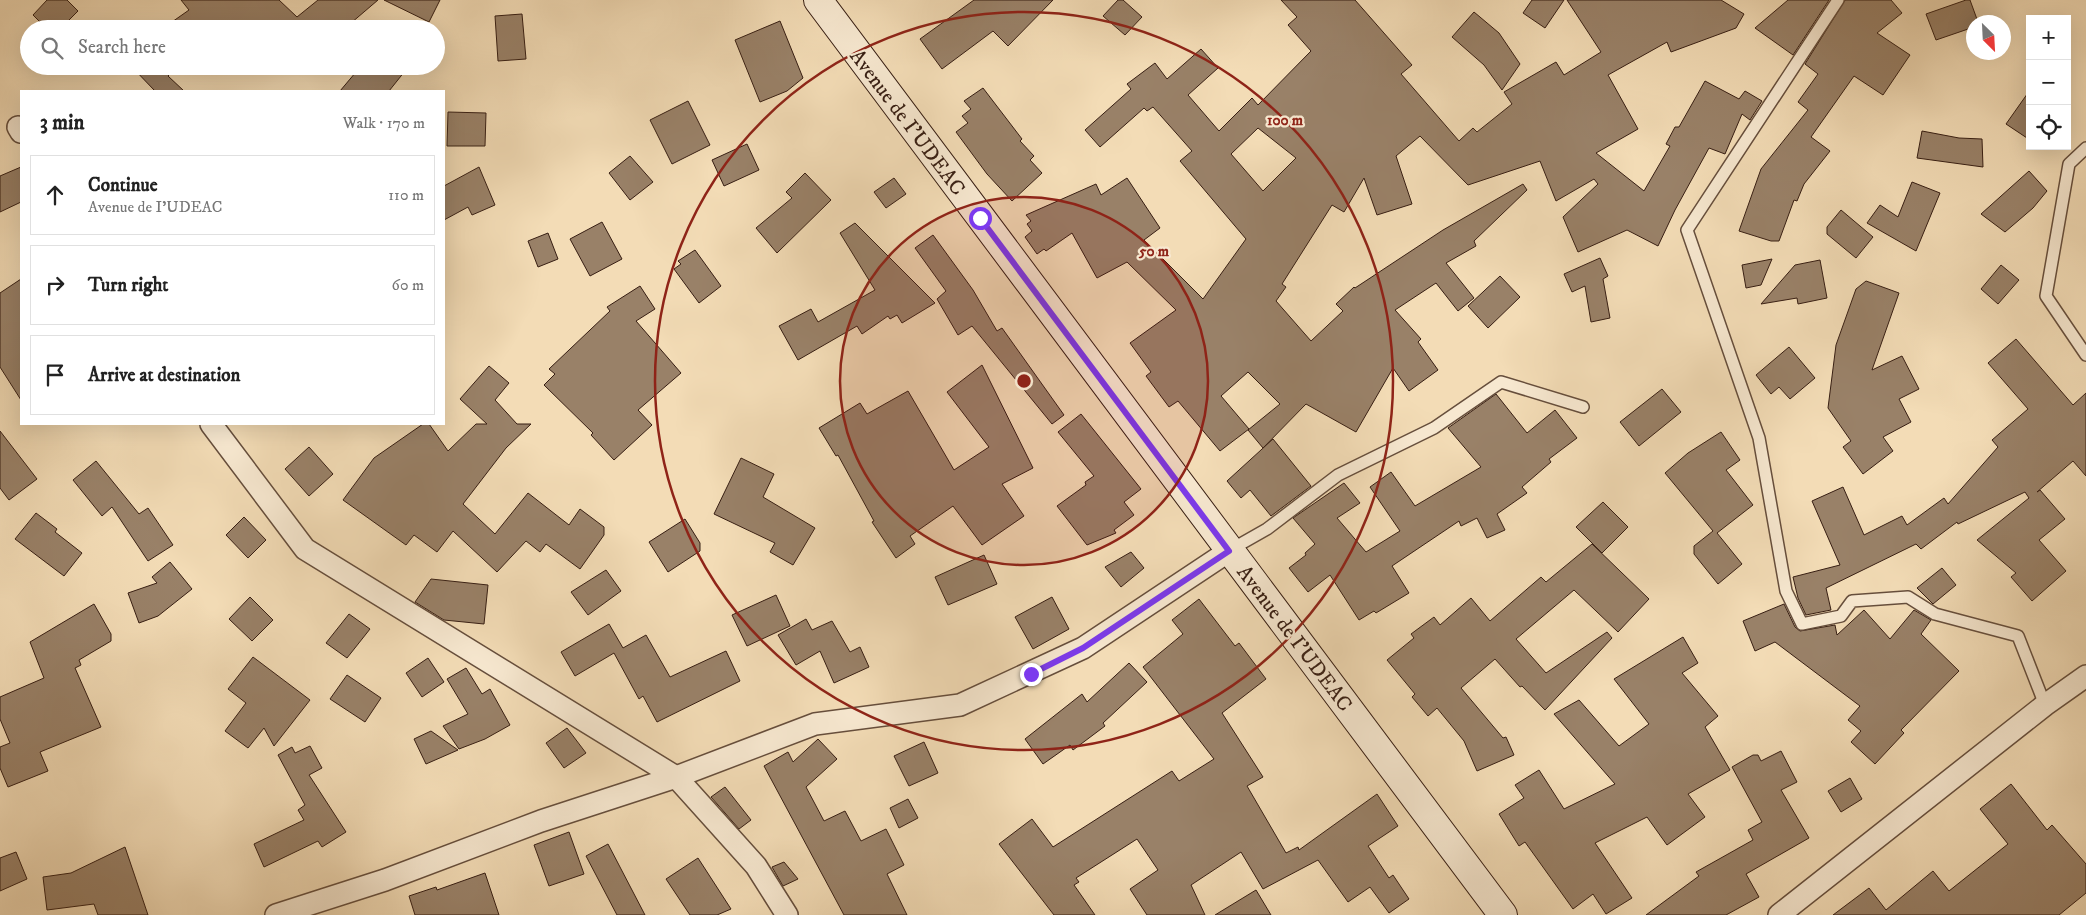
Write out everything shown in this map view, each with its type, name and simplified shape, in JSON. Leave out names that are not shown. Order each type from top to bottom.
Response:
[{"type":"main road","name":"Avenue de I'UDEAC","points":[[818,0],[1503,915]]},
{"type":"street","points":[[212,425],[305,549],[676,777],[756,866],[787,915]]},
{"type":"street","points":[[276,915],[385,880],[541,821],[676,777],[815,724],[960,705],[1083,648],[1229,551]]},
{"type":"street","points":[[1780,915],[2045,706],[2086,676]]},
{"type":"lane","points":[[1838,0],[1687,230],[1759,438],[1786,591],[1802,624],[1841,616],[1852,601],[1908,597],[1935,614],[2018,636],[2045,706]]},
{"type":"lane","points":[[2086,148],[2069,164],[2046,296],[2086,355]]},
{"type":"lane","points":[[1229,551],[1267,529],[1338,475],[1434,428],[1501,382],[1583,407]]},
{"type":"building","points":[[47,0],[67,0],[78,11],[69,20],[38,20],[33,15]]},
{"type":"building","points":[[181,0],[279,0],[297,17],[318,0],[378,0],[355,20],[175,20],[189,10]]},
{"type":"building","points":[[384,0],[440,0],[430,20],[425,20]]},
{"type":"building","points":[[974,0],[1053,0],[1008,46],[993,31],[942,69],[920,39]]},
{"type":"building","points":[[1118,0],[1123,0],[1142,17],[1125,35],[1103,16]]},
{"type":"building","points":[[1281,0],[1355,0],[1412,65],[1401,74],[1459,141],[1473,128],[1477,132],[1512,104],[1504,92],[1556,62],[1564,75],[1601,52],[1567,0],[1721,0],[1744,14],[1736,28],[1671,52],[1667,42],[1608,75],[1638,129],[1596,153],[1644,191],[1670,146],[1666,144],[1675,127],[1679,127],[1705,81],[1739,99],[1745,91],[1762,101],[1750,120],[1742,114],[1725,154],[1709,148],[1675,210],[1658,246],[1627,230],[1578,252],[1563,217],[1598,184],[1594,179],[1556,201],[1540,161],[1468,185],[1420,136],[1396,156],[1412,204],[1377,215],[1364,178],[1344,212],[1332,205],[1282,284],[1286,287],[1276,301],[1311,341],[1343,311],[1336,304],[1354,287],[1443,230],[1523,184],[1527,190],[1474,241],[1476,246],[1446,263],[1474,298],[1458,311],[1436,283],[1395,310],[1421,339],[1418,342],[1438,370],[1409,391],[1393,368],[1356,432],[1306,404],[1263,448],[1248,430],[1280,404],[1248,372],[1221,396],[1249,429],[1220,451],[1178,401],[1169,407],[1146,376],[1151,372],[1130,343],[1176,310],[1127,262],[1097,278],[1072,233],[1046,251],[1044,249],[1037,254],[1025,237],[1032,231],[1027,224],[1031,221],[1026,215],[1096,184],[1101,195],[1127,178],[1160,228],[1144,240],[1203,299],[1246,239],[1180,161],[1192,151],[1153,107],[1147,111],[1144,108],[1100,147],[1085,130],[1131,89],[1127,84],[1155,63],[1167,79],[1201,49],[1218,68],[1188,95],[1219,131],[1252,98],[1258,105],[1311,51],[1288,25],[1297,17]],"holes":[[[1258,128],[1296,158],[1263,191],[1231,154]]]},
{"type":"building","points":[[1532,0],[1564,0],[1545,28],[1523,13]]},
{"type":"building","points":[[1788,0],[1829,0],[1793,55],[1755,28]]},
{"type":"building","points":[[1845,0],[1891,0],[1902,13],[1877,33],[1910,55],[1883,95],[1854,76],[1811,137],[1830,151],[1804,184],[1797,201],[1794,200],[1779,241],[1771,241],[1739,231],[1761,169],[1808,110],[1798,102],[1818,74],[1805,64]]},
{"type":"building","points":[[1970,0],[1975,15],[1966,15],[1966,30],[1936,40],[1926,14]]},
{"type":"building","points":[[1474,12],[1499,33],[1520,64],[1502,90],[1484,65],[1452,37]]},
{"type":"building","points":[[522,14],[526,59],[498,61],[495,16]]},
{"type":"building","points":[[780,21],[803,78],[787,91],[760,102],[735,40]]},
{"type":"building","points":[[140,75],[169,75],[183,90],[154,90]]},
{"type":"building","points":[[353,75],[402,75],[390,90],[341,90]]},
{"type":"building","points":[[983,88],[1022,139],[1020,141],[1034,156],[1030,160],[1042,173],[1012,201],[987,174],[956,132],[968,123],[962,116],[971,109],[964,101]]},
{"type":"building","points":[[2026,96],[2026,137],[2006,124]]},
{"type":"building","points":[[688,101],[710,145],[672,164],[650,120]]},
{"type":"building","points":[[448,112],[486,113],[485,146],[447,146]]},
{"type":"building","points":[[1922,131],[1959,138],[1982,139],[1983,167],[1917,158]]},
{"type":"building","points":[[747,144],[759,170],[724,186],[712,160]]},
{"type":"building","points":[[630,156],[653,182],[630,200],[609,173]]},
{"type":"building","points":[[20,167],[20,202],[0,212],[0,176]]},
{"type":"building","points":[[479,167],[495,205],[472,215],[468,207],[445,219],[445,185]]},
{"type":"building","points":[[2029,171],[2047,191],[2033,208],[2005,232],[1981,214]]},
{"type":"building","points":[[805,173],[831,200],[777,253],[756,228],[792,198],[786,192]]},
{"type":"building","points":[[894,178],[906,194],[886,208],[874,192]]},
{"type":"building","points":[[1912,182],[1940,193],[1916,251],[1867,223],[1880,205],[1898,217]]},
{"type":"building","points":[[1841,210],[1873,237],[1856,258],[1827,234],[1827,227]]},
{"type":"building","points":[[602,222],[622,259],[590,276],[570,239]]},
{"type":"building","points":[[855,223],[935,303],[902,323],[897,315],[890,319],[888,316],[862,334],[857,326],[798,360],[779,326],[811,309],[818,322],[875,290],[840,233]]},
{"type":"building","points":[[548,233],[558,259],[538,267],[528,241]]},
{"type":"building","points":[[933,235],[973,290],[997,331],[1002,328],[1064,415],[1052,424],[972,326],[958,335],[937,299],[946,291],[915,248]]},
{"type":"building","points":[[695,250],[721,286],[699,303],[674,269],[681,264],[678,261]]},
{"type":"building","points":[[1600,258],[1608,276],[1603,279],[1610,318],[1591,322],[1585,286],[1572,292],[1564,274]]},
{"type":"building","points":[[1772,259],[1761,285],[1746,288],[1742,265]]},
{"type":"building","points":[[1820,260],[1827,298],[1798,304],[1797,298],[1761,304],[1795,265]]},
{"type":"building","points":[[2001,265],[2019,280],[1998,304],[1981,289]]},
{"type":"building","points":[[1500,276],[1520,297],[1488,328],[1468,306]]},
{"type":"building","points":[[20,280],[20,398],[0,367],[0,293]]},
{"type":"building","points":[[1866,281],[1899,293],[1872,370],[1902,356],[1919,389],[1899,399],[1911,422],[1883,437],[1893,451],[1863,474],[1843,447],[1851,441],[1828,408],[1836,345],[1856,289]]},
{"type":"building","points":[[640,286],[655,309],[636,321],[681,373],[638,410],[652,425],[614,460],[591,435],[593,433],[544,385],[555,374],[549,369],[610,311],[607,307]]},
{"type":"building","points":[[2016,339],[2073,405],[2086,393],[2086,476],[2073,461],[2037,492],[2040,490],[2065,519],[2039,540],[2066,571],[2032,601],[2011,577],[2016,573],[1977,540],[2029,498],[2025,492],[1958,524],[1957,522],[1921,549],[1916,544],[1826,588],[1831,610],[1806,615],[1798,598],[1793,577],[1840,565],[1812,501],[1843,487],[1864,535],[1902,516],[1907,525],[1944,498],[1948,504],[1998,447],[1992,440],[2028,409],[1988,363]]},
{"type":"building","points":[[1789,347],[1815,378],[1790,399],[1779,387],[1771,394],[1756,375]]},
{"type":"building","points":[[982,365],[1033,468],[1002,484],[1024,516],[982,545],[953,506],[910,536],[915,544],[896,558],[872,522],[874,521],[838,455],[836,456],[819,428],[860,403],[867,414],[908,391],[954,470],[989,447],[947,392]]},
{"type":"building","points":[[489,366],[509,383],[495,400],[517,424],[531,424],[506,448],[463,504],[495,534],[528,493],[569,525],[580,509],[604,527],[604,535],[580,569],[546,544],[540,552],[526,541],[497,572],[453,531],[437,552],[414,535],[406,545],[343,500],[374,458],[422,425],[430,425],[448,451],[476,424],[487,424],[460,399]]},
{"type":"building","points":[[1662,389],[1681,412],[1639,446],[1620,422]]},
{"type":"building","points":[[1496,394],[1527,433],[1555,410],[1577,438],[1549,459],[1551,462],[1522,487],[1527,493],[1497,514],[1505,530],[1487,538],[1477,518],[1461,526],[1459,521],[1392,566],[1409,593],[1376,613],[1374,611],[1359,620],[1330,575],[1308,592],[1289,568],[1306,555],[1305,553],[1315,544],[1293,518],[1344,483],[1360,503],[1337,518],[1366,552],[1400,531],[1370,487],[1391,472],[1415,506],[1481,467],[1448,428]]},
{"type":"building","points":[[1081,414],[1141,489],[1124,502],[1134,515],[1114,530],[1116,533],[1087,545],[1057,506],[1086,485],[1085,482],[1094,476],[1058,432]]},
{"type":"building","points":[[0,431],[37,479],[9,500],[0,488]]},
{"type":"building","points":[[1721,432],[1740,460],[1726,470],[1753,505],[1717,533],[1742,564],[1718,584],[1694,554],[1694,546],[1713,531],[1665,473],[1688,453]]},
{"type":"building","points":[[1273,439],[1311,486],[1271,516],[1250,490],[1241,498],[1227,481]]},
{"type":"building","points":[[309,447],[333,474],[309,496],[285,469]]},
{"type":"building","points":[[741,458],[774,474],[763,497],[815,528],[793,565],[770,552],[775,543],[714,514]]},
{"type":"building","points":[[96,461],[139,514],[148,508],[173,545],[148,561],[112,507],[102,516],[73,480]]},
{"type":"building","points":[[1603,502],[1628,527],[1602,553],[1576,527]]},
{"type":"building","points":[[36,513],[57,529],[55,532],[82,553],[64,576],[15,539]]},
{"type":"building","points":[[244,517],[266,540],[248,558],[226,535]]},
{"type":"building","points":[[685,519],[700,543],[700,551],[668,572],[649,542]]},
{"type":"building","points":[[1592,544],[1649,599],[1618,632],[1574,590],[1516,639],[1546,673],[1607,632],[1612,638],[1545,710],[1522,686],[1520,687],[1495,659],[1461,688],[1503,738],[1506,737],[1514,755],[1477,771],[1464,741],[1437,708],[1428,716],[1412,697],[1415,694],[1387,660],[1414,638],[1411,634],[1434,617],[1440,625],[1471,598],[1490,621],[1541,577],[1546,582]]},
{"type":"building","points":[[1131,552],[1144,568],[1121,587],[1105,567]]},
{"type":"building","points":[[984,555],[997,584],[948,605],[935,577]]},
{"type":"building","points":[[170,562],[192,589],[158,616],[139,623],[128,593],[157,583],[152,577]]},
{"type":"building","points":[[1942,568],[1956,585],[1933,604],[1917,588]]},
{"type":"building","points":[[606,570],[621,591],[588,615],[571,592]]},
{"type":"building","points":[[431,579],[488,585],[484,624],[444,620],[415,602]]},
{"type":"building","points":[[776,595],[790,626],[747,646],[732,615]]},
{"type":"building","points":[[250,597],[273,620],[252,641],[229,619]]},
{"type":"building","points":[[1052,597],[1069,629],[1033,649],[1015,617]]},
{"type":"building","points":[[1199,599],[1235,646],[1239,643],[1266,679],[1222,713],[1263,777],[1247,786],[1286,853],[1298,847],[1299,850],[1377,794],[1398,826],[1368,846],[1389,878],[1393,875],[1409,899],[1389,913],[1370,887],[1348,902],[1318,860],[1263,889],[1241,852],[1191,885],[1205,915],[1147,915],[1130,889],[1158,870],[1137,839],[1076,878],[1079,882],[1074,885],[1095,915],[1054,915],[999,844],[1032,819],[1053,847],[1172,771],[1179,781],[1214,759],[1143,667],[1183,634],[1172,620]]},
{"type":"building","points":[[94,604],[111,634],[111,641],[79,660],[81,665],[75,668],[101,727],[40,752],[48,771],[8,787],[0,768],[0,747],[10,743],[0,719],[0,697],[44,678],[30,642]]},
{"type":"building","points":[[1784,604],[1795,627],[1800,631],[1835,625],[1837,635],[1864,610],[1890,639],[1914,610],[1931,620],[1921,634],[1959,671],[1901,730],[1904,733],[1875,764],[1851,742],[1861,731],[1848,720],[1860,706],[1775,642],[1755,651],[1743,621]]},
{"type":"building","points":[[349,614],[370,629],[347,658],[326,643]]},
{"type":"building","points":[[806,619],[812,630],[832,621],[850,652],[860,647],[869,667],[834,683],[820,651],[796,665],[778,635]]},
{"type":"building","points":[[609,624],[623,648],[646,635],[670,677],[726,651],[740,681],[657,722],[643,696],[639,699],[614,653],[575,676],[561,652]]},
{"type":"building","points":[[1683,637],[1698,663],[1682,673],[1718,716],[1705,727],[1730,770],[1688,794],[1705,817],[1667,845],[1647,817],[1595,843],[1632,898],[1606,914],[1593,894],[1573,909],[1525,842],[1519,846],[1499,814],[1524,798],[1515,785],[1539,770],[1564,809],[1615,784],[1554,714],[1579,700],[1619,746],[1649,724],[1614,679]]},
{"type":"building","points":[[253,657],[310,700],[274,746],[264,728],[248,748],[225,731],[246,703],[228,689]]},
{"type":"building","points":[[428,658],[444,682],[422,697],[406,673]]},
{"type":"building","points":[[1129,663],[1147,682],[1103,723],[1105,726],[1073,750],[1070,745],[1043,764],[1025,739],[1082,694],[1087,702]]},
{"type":"building","points":[[466,668],[482,694],[490,689],[510,725],[485,739],[459,749],[443,726],[468,714],[447,679]]},
{"type":"building","points":[[347,675],[381,698],[365,722],[330,699]]},
{"type":"building","points":[[567,728],[586,753],[564,768],[546,743]]},
{"type":"building","points":[[431,731],[458,750],[426,764],[414,739]]},
{"type":"building","points":[[818,739],[837,759],[806,787],[824,821],[845,811],[861,841],[886,829],[904,865],[887,874],[907,915],[844,915],[764,766],[788,752],[793,762]]},
{"type":"building","points":[[924,742],[938,773],[909,786],[894,756]]},
{"type":"building","points":[[310,746],[322,768],[309,775],[346,832],[322,847],[318,841],[264,867],[254,844],[304,820],[298,810],[305,805],[278,755],[292,747],[295,753]]},
{"type":"building","points":[[1781,751],[1797,782],[1781,790],[1809,838],[1746,874],[1759,897],[1726,915],[1646,915],[1699,876],[1696,872],[1753,840],[1748,830],[1762,822],[1732,767],[1753,755],[1758,755],[1761,761]]},
{"type":"building","points":[[1850,778],[1862,799],[1841,812],[1828,791]]},
{"type":"building","points":[[2011,784],[2047,830],[2052,825],[2086,864],[2086,893],[2059,915],[1833,915],[1869,888],[1886,910],[1933,871],[1949,891],[2008,844],[1980,809]]},
{"type":"building","points":[[725,787],[751,820],[739,829],[711,797]]},
{"type":"building","points":[[908,799],[918,818],[899,828],[890,808]]},
{"type":"building","points":[[569,832],[584,874],[549,886],[534,845]]},
{"type":"building","points":[[608,844],[645,915],[617,915],[586,856]]},
{"type":"building","points":[[125,847],[148,915],[98,915],[94,904],[47,910],[43,877],[71,873]]},
{"type":"building","points":[[16,852],[27,879],[0,891],[0,858]]},
{"type":"building","points":[[698,858],[731,909],[717,915],[690,915],[666,879]]},
{"type":"building","points":[[784,862],[798,879],[783,886],[772,867]]},
{"type":"building","points":[[485,873],[499,915],[415,915],[409,896],[436,887],[437,890]]},
{"type":"building","points":[[1256,890],[1271,915],[1215,915]]},
{"type":"route","points":[[980,218],[1229,551],[1083,648],[1031,674]]}]
